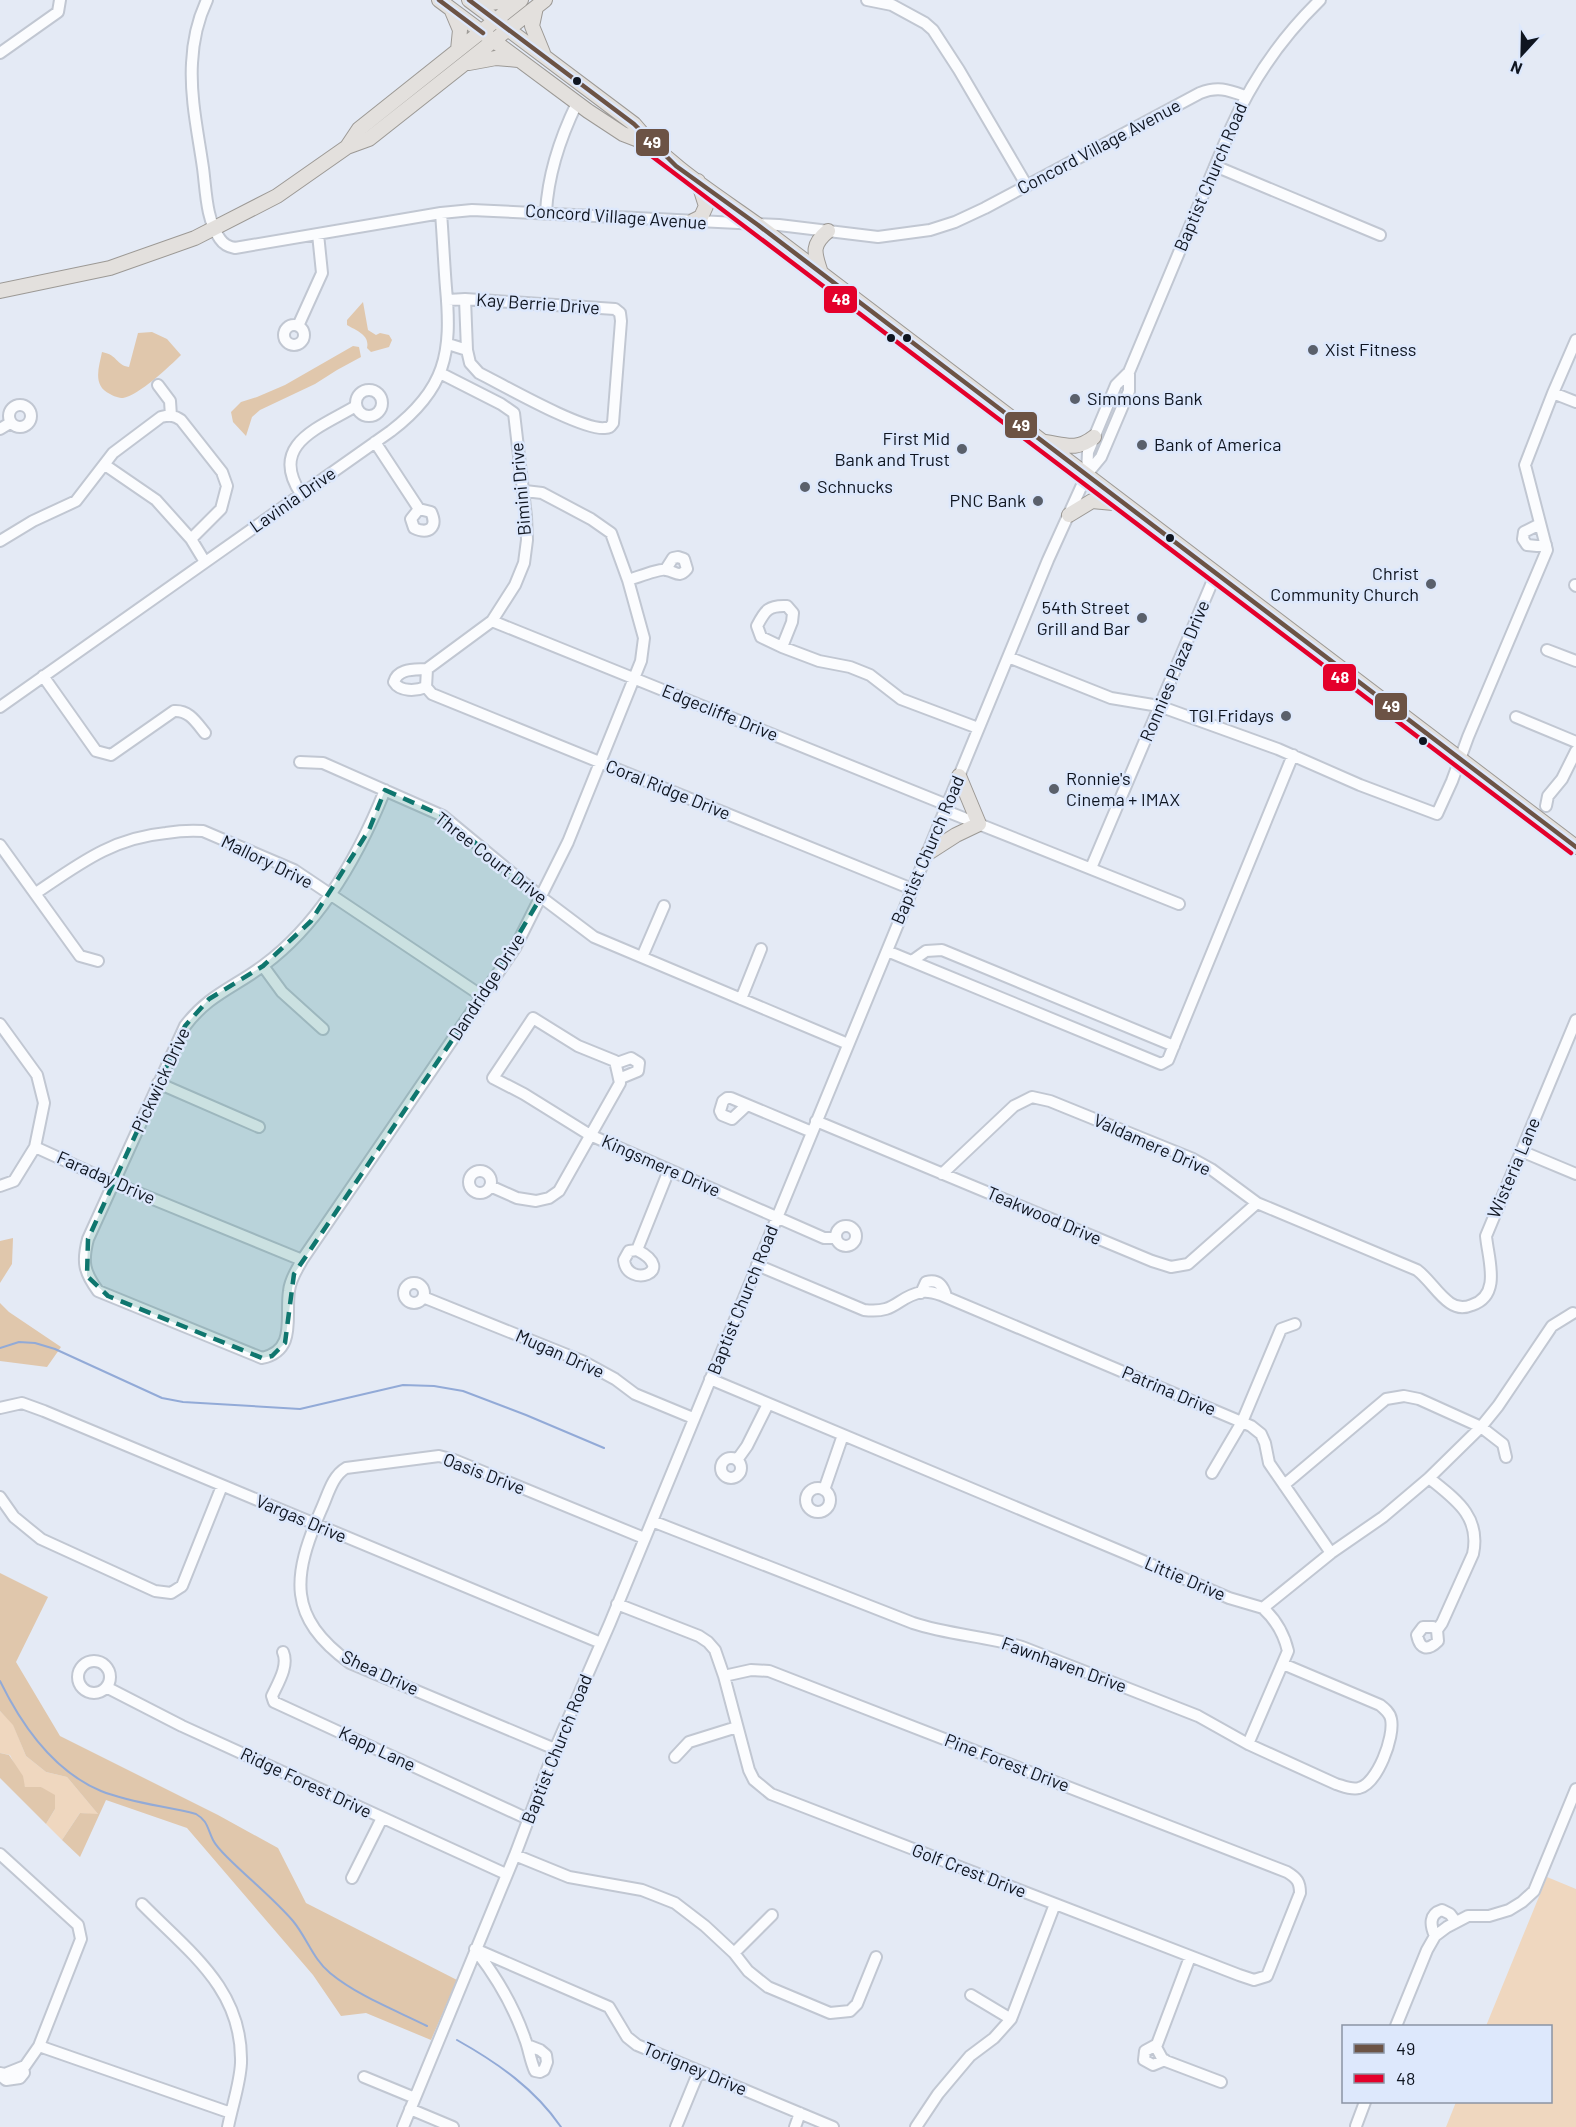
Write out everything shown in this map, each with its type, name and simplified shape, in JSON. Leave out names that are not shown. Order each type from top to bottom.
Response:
[{"type":"main road","points":[[439,0],[577,103],[623,134],[650,145],[758,225],[1460,759],[1542,812],[1576,847]]},
{"type":"main road","points":[[470,0],[490,3],[514,0]]},
{"type":"main road","points":[[470,0],[634,124],[650,145]]},
{"type":"main road","points":[[347,147],[359,129],[521,0]]},
{"type":"main road","points":[[0,291],[110,268],[167,249],[214,229],[277,196],[347,147],[369,139],[540,4]]},
{"type":"main road","points":[[540,4],[532,26],[545,57]]},
{"type":"main road","points":[[451,9],[460,30],[458,50]]},
{"type":"main road","points":[[464,65],[496,58],[520,61]]},
{"type":"main road","points":[[693,221],[701,217],[706,206],[698,181]]},
{"type":"main road","points":[[821,273],[815,249],[820,238],[828,231]]},
{"type":"main road","points":[[1043,441],[1076,447],[1094,437]]},
{"type":"main road","points":[[1069,515],[1092,501],[1126,505]]},
{"type":"main road","points":[[928,853],[956,835],[980,824],[959,776]]},
{"type":"street","points":[[0,53],[58,12],[60,0]]},
{"type":"street","points":[[207,0],[197,27],[191,74],[205,185],[214,229]]},
{"type":"street","points":[[867,0],[892,5],[925,23],[933,30],[1027,186]]},
{"type":"street","name":"Baptist Church Road","points":[[404,2127],[555,1749],[602,1643],[978,728],[1086,474],[1088,452],[1116,385],[1129,372],[1245,96],[1281,41],[1320,0]]},
{"type":"street","name":"Concord Village Avenue","points":[[214,229],[222,242],[236,248],[441,213],[472,210],[546,212],[758,225],[878,237],[930,230],[970,216],[1200,93],[1219,88],[1245,96]]},
{"type":"street","points":[[546,212],[548,190],[568,122],[577,103]]},
{"type":"street","points":[[1215,166],[1380,235]]},
{"type":"street","name":"Lavinia Drive","points":[[0,707],[412,414],[428,395],[440,373],[448,344],[448,300],[441,213]]},
{"type":"street","points":[[298,326],[322,273],[318,234]]},
{"type":"street","points":[[448,344],[467,350],[465,299]]},
{"type":"street","name":"Kay Berrie Drive","points":[[448,300],[465,299],[615,309],[620,313],[621,321],[613,423],[609,428],[599,428],[577,422],[479,374],[470,363],[467,350]]},
{"type":"street","points":[[1008,657],[1111,698],[1159,706],[1293,755],[1360,785],[1437,814],[1547,550],[1525,465],[1576,340]]},
{"type":"street","name":"Baptist Church Road","points":[[1086,474],[1101,457],[1106,446],[1129,391],[1129,372]]},
{"type":"street","name":"Bimini Drive","points":[[426,679],[492,621],[514,585],[524,563],[527,540],[525,491],[514,413],[440,373]]},
{"type":"street","points":[[158,385],[170,401],[171,416]]},
{"type":"street","points":[[1553,393],[1576,402]]},
{"type":"street","points":[[301,494],[291,475],[289,465],[292,453],[304,438],[356,406]]},
{"type":"street","points":[[0,541],[33,521],[76,501],[113,453],[161,417],[171,416],[181,420],[222,472],[227,486],[221,509],[191,539]]},
{"type":"street","points":[[0,429],[10,423]]},
{"type":"street","points":[[375,442],[419,509]]},
{"type":"street","points":[[105,465],[156,500],[191,539],[205,562]]},
{"type":"street","name":"Dandridge Drive","points":[[262,1358],[272,1356],[285,1343],[288,1323],[288,1291],[302,1260],[515,948],[568,842],[641,661],[644,638],[628,580],[611,533],[603,526],[542,494],[525,491]]},
{"type":"street","points":[[1540,524],[1524,532],[1523,539],[1527,544],[1546,545]]},
{"type":"street","points":[[628,580],[666,569]]},
{"type":"street","name":"Ronnies Plaza Drive","points":[[1091,868],[1216,573]]},
{"type":"street","name":"Edgecliffe Drive","points":[[492,621],[946,808]]},
{"type":"street","points":[[782,647],[819,661],[850,667],[870,675],[901,699],[978,728]]},
{"type":"street","points":[[1547,650],[1576,661]]},
{"type":"street","points":[[44,676],[96,751],[111,755],[174,711],[182,710],[189,714],[205,733]]},
{"type":"street","name":"Coral Ridge Drive","points":[[426,679],[432,694],[912,889]]},
{"type":"street","points":[[1516,717],[1576,742]]},
{"type":"street","points":[[1542,812],[1551,803],[1556,787],[1576,751]]},
{"type":"street","points":[[886,951],[1161,1064],[1168,1060],[1174,1046],[1293,755]]},
{"type":"street","name":"Three Court Drive","points":[[300,762],[323,763],[443,816],[541,897],[594,937],[848,1044]]},
{"type":"street","name":"Pickwick Drive","points":[[262,1358],[98,1291],[86,1273],[85,1251],[88,1239],[185,1026],[209,999],[263,966],[291,944],[311,921],[369,830],[385,789]]},
{"type":"street","points":[[946,808],[980,824],[1179,904]]},
{"type":"street","name":"Mallory Drive","points":[[36,893],[100,851],[121,842],[146,835],[203,831],[294,870],[482,996]]},
{"type":"street","points":[[0,845],[80,956],[98,961]]},
{"type":"street","points":[[642,957],[664,906]]},
{"type":"street","points":[[741,999],[761,949]]},
{"type":"street","points":[[912,961],[926,951],[942,950],[1174,1046]]},
{"type":"street","points":[[263,966],[282,992],[323,1029]]},
{"type":"street","name":"Kingsmere Drive","points":[[617,1063],[578,1046],[533,1018],[493,1078],[524,1094],[590,1135],[824,1238],[836,1238]]},
{"type":"street","name":"Wisteria Lane","points":[[1466,1308],[1478,1304],[1486,1297],[1492,1274],[1488,1261],[1486,1236],[1576,1020]]},
{"type":"street","name":"Faraday Drive","points":[[0,1024],[37,1075],[44,1103],[35,1147],[114,1183],[302,1260]]},
{"type":"street","points":[[490,1186],[525,1200],[536,1201],[549,1198],[559,1191],[620,1083],[617,1063],[631,1058],[639,1063],[638,1071],[621,1078]]},
{"type":"street","points":[[158,1083],[259,1127]]},
{"type":"street","name":"Valdamere Drive","points":[[942,1174],[1014,1106],[1032,1096],[1050,1101],[1193,1159],[1219,1174],[1257,1203],[1417,1270],[1452,1305],[1466,1308]]},
{"type":"street","name":"Teakwood Drive","points":[[746,1106],[814,1126],[942,1174],[1152,1262],[1171,1267],[1188,1264],[1257,1203]]},
{"type":"street","points":[[0,1186],[14,1181],[35,1147]]},
{"type":"street","points":[[1521,1151],[1576,1174]]},
{"type":"street","points":[[637,1250],[669,1170]]},
{"type":"street","name":"Patrina Drive","points":[[757,1265],[864,1310],[881,1311],[921,1293],[928,1292],[946,1296],[1242,1422],[1261,1434],[1269,1463],[1331,1553]]},
{"type":"street","name":"Mugan Drive","points":[[423,1297],[582,1361],[615,1379],[635,1394],[693,1418]]},
{"type":"street","points":[[1248,1744],[1288,1651],[1286,1641],[1271,1615],[1263,1608],[1331,1553],[1383,1517],[1429,1478],[1481,1427],[1498,1406],[1552,1326],[1573,1313]]},
{"type":"street","points":[[1212,1473],[1242,1422],[1281,1329],[1295,1324]]},
{"type":"street","name":"Littie Drive","points":[[710,1379],[1229,1598],[1263,1608]]},
{"type":"street","points":[[1284,1485],[1386,1399],[1404,1396],[1419,1399],[1481,1427],[1503,1444],[1506,1457]]},
{"type":"street","name":"Vargas Drive","points":[[0,1408],[21,1403],[602,1643]]},
{"type":"street","points":[[737,1460],[747,1446],[768,1404]]},
{"type":"street","points":[[824,1490],[843,1436]]},
{"type":"street","name":"Oasis Drive","points":[[315,1525],[337,1473],[346,1468],[439,1456],[454,1460],[645,1538]]},
{"type":"street","points":[[1429,1478],[1461,1504],[1473,1524],[1475,1544],[1473,1554],[1437,1630]]},
{"type":"street","points":[[0,1497],[14,1517],[41,1539],[155,1591],[171,1593],[182,1587],[222,1486]]},
{"type":"street","name":"Fawnhaven Drive","points":[[652,1521],[930,1629],[998,1640],[1022,1647],[1198,1716],[1248,1744],[1351,1789],[1360,1788],[1372,1780],[1392,1734],[1391,1718],[1387,1710],[1283,1664]]},
{"type":"street","name":"Shea Drive","points":[[315,1525],[301,1571],[302,1606],[315,1630],[332,1650],[350,1663],[555,1749]]},
{"type":"street","name":"Golf Crest Drive","points":[[617,1604],[699,1636],[715,1650],[749,1770],[754,1780],[771,1794],[1254,1980],[1267,1976],[1300,1893],[1300,1885],[1295,1877],[1287,1872]]},
{"type":"street","name":"Kapp Lane","points":[[283,1652],[284,1669],[272,1696],[274,1702],[528,1819]]},
{"type":"street","name":"Pine Forest Drive","points":[[724,1676],[751,1670],[770,1671],[1287,1872]]},
{"type":"street","name":"Ridge Forest Drive","points":[[108,1688],[182,1726],[506,1874]]},
{"type":"street","points":[[675,1757],[688,1742],[737,1727]]},
{"type":"street","points":[[1396,2025],[1435,1936],[1468,1916],[1489,1916],[1509,1910],[1534,1891],[1576,1789]]},
{"type":"street","points":[[352,1878],[382,1818]]},
{"type":"street","points":[[0,1854],[78,1925],[81,1939],[39,2046],[23,2067],[0,2074]]},
{"type":"street","points":[[514,1854],[569,1876],[642,1890],[675,1903],[705,1926],[734,1953],[748,1971],[768,1987],[830,2013],[850,2011],[857,2004],[876,1957]]},
{"type":"street","points":[[142,1904],[208,1971],[232,2006],[240,2036],[241,2066],[228,2127]]},
{"type":"street","points":[[916,2127],[938,2094],[970,2056],[994,2038],[1011,2019],[1054,1904]]},
{"type":"street","points":[[1435,1936],[1431,1925],[1432,1916],[1436,1912],[1442,1910],[1450,1914],[1456,1922]]},
{"type":"street","points":[[734,1953],[772,1915]]},
{"type":"street","points":[[475,1949],[492,1970],[527,2045]]},
{"type":"street","name":"Torigney Drive","points":[[475,1949],[609,2007],[627,2037],[637,2045],[833,2127]]},
{"type":"street","points":[[1190,1957],[1156,2045],[1158,2054],[1165,2060],[1221,2082]]},
{"type":"street","points":[[971,1995],[1011,2019]]},
{"type":"street","points":[[39,2046],[231,2113]]},
{"type":"street","points":[[676,2127],[699,2072]]},
{"type":"street","points":[[364,2077],[453,2127]]},
{"type":"street","points":[[1356,2126],[1365,2103]]},
{"type":"street","points":[[795,2127],[800,2113]]},
{"type":"highlighted area","points":[[385,790],[443,816],[541,897],[482,996],[294,1274],[285,1343],[272,1356],[262,1358],[108,1296],[87,1276],[88,1239],[185,1026],[209,999],[263,966],[311,921],[369,830]]},
{"type":"shaded area","points":[[363,302],[368,330],[376,335],[380,333],[389,335],[392,340],[389,347],[371,352],[367,348],[365,337],[347,325],[347,320]]},
{"type":"shaded area","points":[[152,332],[167,339],[181,355],[154,380],[129,396],[120,398],[104,391],[98,376],[102,352],[129,367],[138,333]]},
{"type":"shaded area","points":[[353,346],[359,347],[361,357],[315,384],[260,410],[252,417],[246,436],[233,422],[231,412],[241,402],[285,385]]},
{"type":"shaded area","points":[[13,1238],[12,1264],[0,1283],[0,1241]]},
{"type":"shaded area","points":[[0,1303],[9,1312],[61,1347],[47,1367],[0,1361]]},
{"type":"shaded area","points":[[0,1573],[48,1597],[16,1662],[60,1736],[218,1815],[278,1848],[306,1903],[457,1980],[431,2040],[366,2013],[341,2016],[313,1975],[187,1828],[106,1800],[80,1857],[62,1840],[80,1813],[98,1814],[67,1777],[46,1772],[26,1756],[13,1725],[0,1711]]},
{"type":"shaded area","points":[[0,1711],[13,1724],[26,1756],[46,1772],[67,1777],[99,1815],[80,1813],[62,1840],[46,1824],[55,1809],[41,1787],[25,1787],[10,1755],[0,1753]]},
{"type":"shaded area","points":[[0,1753],[9,1755],[23,1776],[25,1787],[41,1787],[55,1795],[55,1809],[46,1824],[0,1778]]},
{"type":"shaded area","points":[[1547,1877],[1576,1889],[1576,2127],[1446,2127],[1456,2103],[1552,2103],[1552,2025],[1486,2025]]},
{"type":"waterway","points":[[0,1348],[19,1342],[35,1343],[55,1349],[162,1398],[183,1402],[300,1409],[403,1385],[434,1386],[463,1391],[604,1448]]},
{"type":"waterway","points":[[0,1681],[29,1730],[68,1772],[112,1795],[196,1814],[205,1822],[217,1847],[293,1921],[319,1961],[330,1973],[365,1996],[427,2026]]},
{"type":"waterway","points":[[457,2040],[515,2078],[540,2101],[561,2127]]},
{"type":"transit line","name":"49","points":[[439,0],[483,33]]},
{"type":"transit line","name":"49","points":[[469,0],[634,124],[676,166],[758,225],[1576,847]]},
{"type":"transit line","name":"48","points":[[645,151],[1571,853]]},
{"type":"place","name":"Xist Fitness","points":[[1313,350]]},
{"type":"place","name":"Simmons Bank","points":[[1075,399]]},
{"type":"place","name":"Bank of America","points":[[1142,445]]},
{"type":"place","name":"First Mid Bank and Trust","points":[[962,449]]},
{"type":"place","name":"Schnucks","points":[[805,487]]},
{"type":"place","name":"PNC Bank","points":[[1038,501]]},
{"type":"place","name":"Christ Community Church","points":[[1431,584]]},
{"type":"place","name":"54th Street Grill and Bar","points":[[1142,618]]},
{"type":"place","name":"TGI Fridays","points":[[1286,716]]},
{"type":"place","name":"Ronnie's Cinema + IMAX","points":[[1054,789]]}]
